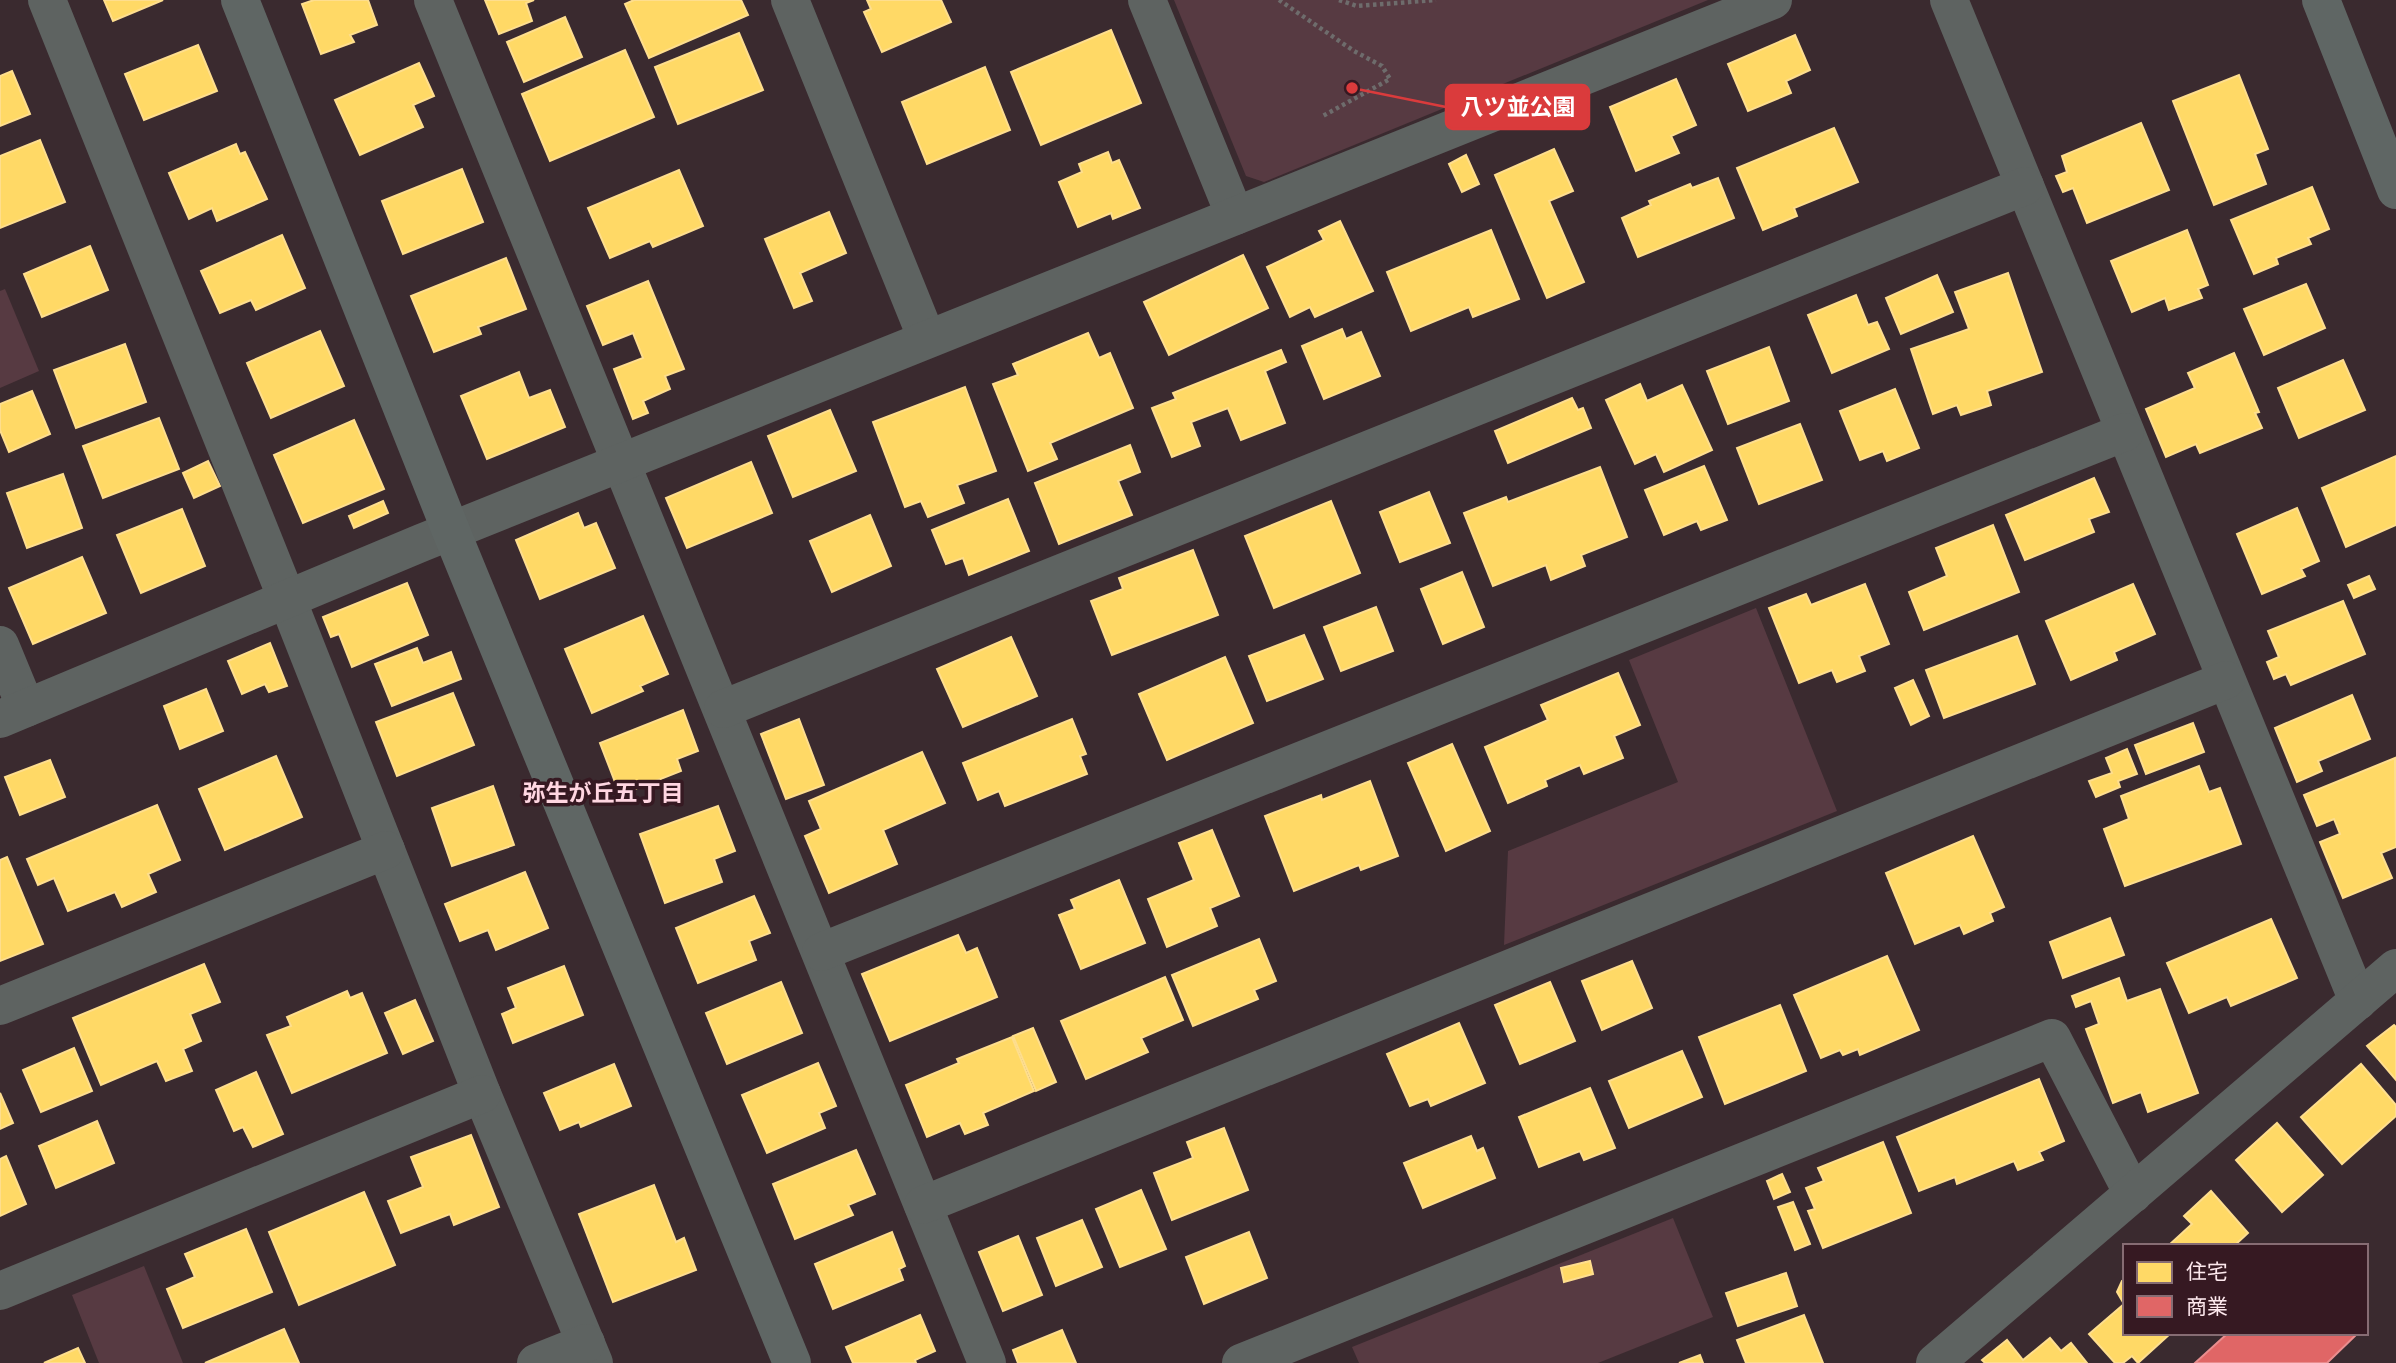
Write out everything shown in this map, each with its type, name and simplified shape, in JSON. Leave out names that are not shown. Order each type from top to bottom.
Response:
[{"type":"street","points":[[47,0],[482,1094],[590,1353],[536,1363]]},
{"type":"street","points":[[240,0],[451,531],[792,1363]]},
{"type":"street","points":[[433,0],[987,1363]]},
{"type":"street","points":[[790,0],[927,339]]},
{"type":"street","points":[[1147,0],[1235,216]]},
{"type":"street","points":[[0,645],[13,713],[451,531],[1773,0]]},
{"type":"street","points":[[1949,0],[2358,1001]]},
{"type":"street","points":[[2321,0],[2396,190]]},
{"type":"street","points":[[723,709],[2025,186]]},
{"type":"street","points":[[821,952],[2125,432]]},
{"type":"street","points":[[923,1205],[2226,680]]},
{"type":"street","points":[[0,1006],[386,850]]},
{"type":"street","points":[[1935,1363],[2396,968]]},
{"type":"street","points":[[1241,1363],[2052,1038],[2133,1194]]},
{"type":"street","points":[[0,1291],[482,1094]]},
{"type":"path","points":[[1279,0],[1354,51],[1382,66],[1390,79],[1321,117]]},
{"type":"path","points":[[1339,0],[1357,6],[1436,0]]},
{"type":"shaded area","points":[[1174,0],[1708,0],[1264,182],[1246,176]]},
{"type":"shaded area","points":[[5,289],[39,371],[0,388],[0,291]]},
{"type":"shaded area","points":[[1756,608],[1837,811],[1504,945],[1508,851],[1678,782],[1629,660]]},
{"type":"shaded area","points":[[1673,1218],[1713,1317],[1598,1363],[1359,1363],[1352,1347]]},
{"type":"shaded area","points":[[144,1266],[183,1363],[99,1363],[72,1295]]},
{"type":"building: 住宅","points":[[104,0],[163,0],[113,21]]},
{"type":"building: 住宅","points":[[314,0],[368,0],[377,25],[350,35],[354,42],[321,54],[302,4]]},
{"type":"building: 住宅","points":[[485,0],[534,0],[526,3],[532,21],[499,34]]},
{"type":"building: 住宅","points":[[634,0],[741,0],[748,15],[649,58],[625,4]]},
{"type":"building: 住宅","points":[[867,0],[941,0],[951,22],[882,52],[864,12],[871,9]]},
{"type":"building: 住宅","points":[[565,17],[582,57],[524,82],[507,42]]},
{"type":"building: 住宅","points":[[1111,30],[1141,103],[1041,145],[1011,72]]},
{"type":"building: 住宅","points":[[739,33],[763,90],[678,124],[655,67]]},
{"type":"building: 住宅","points":[[1795,35],[1810,70],[1786,81],[1791,93],[1748,111],[1728,64]]},
{"type":"building: 住宅","points":[[198,45],[217,91],[144,120],[125,74]]},
{"type":"building: 住宅","points":[[625,50],[654,117],[550,161],[522,94]]},
{"type":"building: 住宅","points":[[419,63],[434,96],[413,105],[423,127],[360,155],[335,100]]},
{"type":"building: 住宅","points":[[985,67],[1010,130],[927,164],[902,102]]},
{"type":"building: 住宅","points":[[12,71],[30,114],[0,126],[0,76]]},
{"type":"building: 住宅","points":[[2239,75],[2268,149],[2255,154],[2266,184],[2214,205],[2173,101]]},
{"type":"building: 住宅","points":[[1676,79],[1696,125],[1671,136],[1679,153],[1636,171],[1610,107]]},
{"type":"building: 住宅","points":[[2141,123],[2169,190],[2087,223],[2073,188],[2063,192],[2056,176],[2067,172],[2062,156]]},
{"type":"building: 住宅","points":[[1834,128],[1858,182],[1794,208],[1797,216],[1763,230],[1737,168]]},
{"type":"building: 住宅","points":[[40,140],[65,202],[0,228],[0,156]]},
{"type":"building: 住宅","points":[[236,144],[240,154],[245,152],[267,199],[217,221],[212,208],[189,219],[169,173]]},
{"type":"building: 住宅","points":[[1554,149],[1573,191],[1549,201],[1584,282],[1547,298],[1495,175]]},
{"type":"building: 住宅","points":[[1108,152],[1112,163],[1119,160],[1140,208],[1113,219],[1111,213],[1078,227],[1059,182],[1082,172],[1079,164]]},
{"type":"building: 住宅","points":[[1466,155],[1479,184],[1462,192],[1449,164]]},
{"type":"building: 住宅","points":[[462,169],[483,222],[403,254],[382,201]]},
{"type":"building: 住宅","points":[[679,170],[703,226],[653,247],[650,241],[610,258],[588,208]]},
{"type":"building: 住宅","points":[[1718,178],[1734,218],[1638,257],[1622,218],[1651,205],[1649,201],[1690,184],[1692,188]]},
{"type":"building: 住宅","points":[[2312,187],[2329,229],[2308,238],[2311,244],[2276,258],[2278,264],[2254,274],[2231,220]]},
{"type":"building: 住宅","points":[[829,212],[846,253],[800,273],[812,301],[794,308],[765,239]]},
{"type":"building: 住宅","points":[[1340,221],[1373,291],[1315,317],[1310,307],[1290,317],[1267,267],[1324,240],[1319,231]]},
{"type":"building: 住宅","points":[[1491,230],[1519,299],[1473,317],[1469,307],[1411,331],[1387,272]]},
{"type":"building: 住宅","points":[[2187,230],[2208,285],[2198,289],[2202,298],[2169,310],[2165,298],[2132,312],[2111,261]]},
{"type":"building: 住宅","points":[[282,235],[305,288],[256,310],[251,300],[220,313],[201,271]]},
{"type":"building: 住宅","points":[[90,246],[108,290],[42,317],[24,274]]},
{"type":"building: 住宅","points":[[1243,255],[1268,308],[1169,355],[1144,302]]},
{"type":"building: 住宅","points":[[506,258],[526,309],[478,327],[481,334],[434,352],[411,296]]},
{"type":"building: 住宅","points":[[2008,273],[2042,372],[1987,391],[1991,405],[1961,415],[1957,405],[1933,414],[1911,349],[1969,329],[1955,292]]},
{"type":"building: 住宅","points":[[1937,275],[1953,312],[1901,334],[1886,298]]},
{"type":"building: 住宅","points":[[648,281],[684,369],[665,376],[670,389],[643,401],[648,413],[633,419],[614,369],[643,358],[633,333],[603,345],[587,306]]},
{"type":"building: 住宅","points":[[2306,284],[2325,328],[2264,355],[2244,309]]},
{"type":"building: 住宅","points":[[1856,295],[1868,325],[1877,322],[1889,349],[1832,373],[1808,315]]},
{"type":"building: 住宅","points":[[1342,329],[1346,339],[1361,332],[1380,376],[1324,399],[1302,346]]},
{"type":"building: 住宅","points":[[320,331],[344,386],[271,418],[247,363]]},
{"type":"building: 住宅","points":[[1088,333],[1099,358],[1110,353],[1133,408],[1050,443],[1057,459],[1028,471],[993,384],[1018,375],[1013,364]]},
{"type":"building: 住宅","points":[[125,344],[146,402],[76,428],[54,370]]},
{"type":"building: 住宅","points":[[1769,347],[1789,401],[1728,424],[1707,371]]},
{"type":"building: 住宅","points":[[1281,350],[1286,362],[1265,371],[1285,423],[1241,440],[1228,408],[1191,422],[1200,446],[1172,457],[1152,408],[1176,399],[1173,393]]},
{"type":"building: 住宅","points":[[2234,353],[2259,412],[2255,413],[2262,428],[2200,453],[2196,444],[2166,457],[2146,409],[2195,388],[2188,373]]},
{"type":"building: 住宅","points":[[2343,360],[2365,410],[2299,438],[2278,388]]},
{"type":"building: 住宅","points":[[519,372],[529,398],[550,390],[565,427],[487,459],[461,396]]},
{"type":"building: 住宅","points":[[1640,384],[1647,401],[1682,385],[1712,450],[1664,472],[1656,454],[1635,464],[1606,400]]},
{"type":"building: 住宅","points":[[965,387],[996,471],[957,485],[964,503],[928,517],[921,501],[905,507],[873,422]]},
{"type":"building: 住宅","points":[[1895,389],[1919,448],[1887,461],[1883,451],[1860,460],[1840,411]]},
{"type":"building: 住宅","points":[[32,391],[50,434],[9,452],[0,430],[0,404]]},
{"type":"building: 住宅","points":[[1572,398],[1578,410],[1583,408],[1591,428],[1508,463],[1495,431]]},
{"type":"building: 住宅","points":[[830,410],[856,471],[793,497],[768,436]]},
{"type":"building: 住宅","points":[[159,418],[179,469],[103,498],[83,446]]},
{"type":"building: 住宅","points":[[354,420],[384,489],[303,523],[274,455]]},
{"type":"building: 住宅","points":[[1800,424],[1822,480],[1759,504],[1737,448]]},
{"type":"building: 住宅","points":[[1130,445],[1140,472],[1118,481],[1132,515],[1059,544],[1035,483]]},
{"type":"building: 住宅","points":[[2396,456],[2396,525],[2346,547],[2322,488]]},
{"type":"building: 住宅","points":[[208,461],[220,486],[194,498],[183,473]]},
{"type":"building: 住宅","points":[[751,462],[772,513],[687,548],[666,498]]},
{"type":"building: 住宅","points":[[1704,466],[1727,520],[1701,530],[1697,521],[1664,535],[1645,490]]},
{"type":"building: 住宅","points":[[1600,467],[1627,537],[1581,555],[1585,566],[1551,580],[1546,565],[1493,586],[1464,513],[1506,497],[1508,502]]},
{"type":"building: 住宅","points":[[63,474],[82,528],[27,548],[7,493]]},
{"type":"building: 住宅","points":[[2094,478],[2109,512],[2089,519],[2094,532],[2025,560],[2006,515]]},
{"type":"building: 住宅","points":[[1429,492],[1450,543],[1400,562],[1380,512]]},
{"type":"building: 住宅","points":[[1008,499],[1029,551],[969,575],[963,558],[946,564],[932,530]]},
{"type":"building: 住宅","points":[[383,501],[388,513],[354,528],[349,516]]},
{"type":"building: 住宅","points":[[1331,501],[1360,573],[1274,608],[1245,536]]},
{"type":"building: 住宅","points":[[2297,508],[2319,561],[2301,569],[2305,576],[2262,594],[2237,534]]},
{"type":"building: 住宅","points":[[182,509],[205,566],[141,593],[117,535]]},
{"type":"building: 住宅","points":[[578,513],[584,528],[596,523],[615,568],[540,599],[516,540]]},
{"type":"building: 住宅","points":[[870,515],[891,566],[832,592],[810,541]]},
{"type":"building: 住宅","points":[[1993,525],[2019,592],[1924,630],[1909,592],[1947,576],[1936,548]]},
{"type":"building: 住宅","points":[[1193,550],[1218,615],[1112,655],[1091,601],[1123,589],[1119,578]]},
{"type":"building: 住宅","points":[[82,557],[106,613],[33,644],[9,588]]},
{"type":"building: 住宅","points":[[1462,572],[1484,627],[1443,644],[1421,589]]},
{"type":"building: 住宅","points":[[2369,576],[2375,589],[2354,598],[2348,585]]},
{"type":"building: 住宅","points":[[407,583],[428,635],[352,667],[339,634],[331,637],[323,617]]},
{"type":"building: 住宅","points":[[1865,584],[1889,644],[1859,656],[1865,671],[1837,682],[1832,670],[1799,683],[1769,608],[1806,594],[1811,605]]},
{"type":"building: 住宅","points":[[2133,584],[2155,634],[2114,652],[2117,660],[2071,680],[2046,621]]},
{"type":"building: 住宅","points":[[2343,601],[2365,654],[2291,685],[2286,674],[2274,679],[2267,662],[2279,657],[2268,631]]},
{"type":"building: 住宅","points":[[1376,607],[1393,651],[1341,671],[1324,627]]},
{"type":"building: 住宅","points":[[643,616],[668,674],[640,686],[643,691],[592,713],[565,649]]},
{"type":"building: 住宅","points":[[1304,635],[1323,679],[1267,701],[1249,656]]},
{"type":"building: 住宅","points":[[2017,636],[2035,684],[1944,718],[1926,670]]},
{"type":"building: 住宅","points":[[1011,637],[1037,696],[963,727],[937,669]]},
{"type":"building: 住宅","points":[[270,643],[287,686],[269,692],[265,684],[242,694],[228,661]]},
{"type":"building: 住宅","points":[[417,648],[423,663],[451,652],[461,679],[392,706],[375,664]]},
{"type":"building: 住宅","points":[[1225,657],[1253,723],[1167,760],[1139,694]]},
{"type":"building: 住宅","points":[[1618,673],[1640,725],[1614,736],[1623,758],[1584,774],[1580,765],[1545,780],[1547,786],[1508,803],[1485,747],[1548,720],[1541,705]]},
{"type":"building: 住宅","points":[[1913,680],[1929,716],[1911,725],[1895,688]]},
{"type":"building: 住宅","points":[[206,689],[223,731],[180,749],[164,706]]},
{"type":"building: 住宅","points":[[453,693],[474,745],[397,776],[376,722]]},
{"type":"building: 住宅","points":[[2352,695],[2370,739],[2318,761],[2322,771],[2297,782],[2275,728]]},
{"type":"building: 住宅","points":[[683,710],[698,751],[677,759],[681,771],[620,795],[600,743]]},
{"type":"building: 住宅","points":[[799,719],[824,785],[786,799],[761,734]]},
{"type":"building: 住宅","points":[[1072,719],[1086,754],[1080,756],[1087,774],[1005,806],[999,791],[978,800],[963,763]]},
{"type":"building: 住宅","points":[[2193,723],[2204,752],[2146,774],[2135,745]]},
{"type":"building: 住宅","points":[[1452,744],[1490,831],[1446,851],[1408,763]]},
{"type":"building: 住宅","points":[[2127,749],[2137,774],[2118,781],[2120,787],[2096,797],[2089,781],[2112,773],[2106,758]]},
{"type":"building: 住宅","points":[[922,752],[945,803],[883,830],[897,864],[829,893],[805,836],[821,829],[809,801]]},
{"type":"building: 住宅","points":[[276,756],[302,817],[225,850],[199,789]]},
{"type":"building: 住宅","points":[[2395,758],[2396,847],[2381,853],[2392,878],[2343,898],[2320,842],[2340,834],[2334,819],[2317,826],[2304,795]]},
{"type":"building: 住宅","points":[[50,760],[65,797],[20,815],[5,777]]},
{"type":"building: 住宅","points":[[2199,766],[2209,792],[2220,788],[2241,844],[2125,886],[2104,829],[2129,819],[2121,796]]},
{"type":"building: 住宅","points":[[1370,781],[1398,856],[1361,870],[1359,865],[1294,891],[1265,816],[1321,795],[1322,800]]},
{"type":"building: 住宅","points":[[493,786],[514,845],[452,866],[432,808]]},
{"type":"building: 住宅","points":[[157,805],[180,860],[148,874],[156,892],[122,907],[115,892],[68,911],[54,878],[38,885],[27,859]]},
{"type":"building: 住宅","points":[[718,806],[735,851],[714,859],[722,882],[665,903],[640,834]]},
{"type":"building: 住宅","points":[[1212,830],[1239,896],[1210,908],[1217,926],[1167,947],[1148,899],[1194,880],[1179,843]]},
{"type":"building: 住宅","points":[[1973,836],[2004,907],[1990,913],[1993,921],[1964,934],[1960,925],[1915,944],[1886,873]]},
{"type":"building: 住宅","points":[[7,857],[43,944],[0,961],[0,860]]},
{"type":"building: 住宅","points":[[525,872],[548,928],[496,950],[488,930],[460,941],[445,904]]},
{"type":"building: 住宅","points":[[1119,880],[1145,943],[1081,969],[1059,915],[1075,909],[1071,900]]},
{"type":"building: 住宅","points":[[754,896],[770,933],[749,941],[756,960],[698,983],[676,928]]},
{"type":"building: 住宅","points":[[2110,918],[2124,955],[2063,978],[2050,942]]},
{"type":"building: 住宅","points":[[2271,919],[2297,978],[2231,1006],[2227,997],[2189,1013],[2167,963]]},
{"type":"building: 住宅","points":[[958,935],[966,953],[977,948],[997,997],[890,1041],[862,974]]},
{"type":"building: 住宅","points":[[1259,939],[1276,981],[1254,990],[1258,999],[1193,1026],[1172,975]]},
{"type":"building: 住宅","points":[[1887,956],[1919,1030],[1860,1055],[1858,1049],[1843,1055],[1840,1050],[1821,1058],[1794,995]]},
{"type":"building: 住宅","points":[[1632,961],[1652,1008],[1602,1030],[1582,981]]},
{"type":"building: 住宅","points":[[204,964],[220,1002],[190,1014],[201,1041],[183,1049],[192,1071],[166,1081],[157,1061],[101,1085],[73,1018]]},
{"type":"building: 住宅","points":[[564,966],[583,1015],[513,1043],[502,1014],[516,1008],[508,988]]},
{"type":"building: 住宅","points":[[1165,977],[1183,1020],[1141,1038],[1148,1052],[1086,1079],[1061,1021]]},
{"type":"building: 住宅","points":[[2119,978],[2127,1001],[2160,989],[2198,1093],[2148,1112],[2141,1092],[2113,1103],[2086,1029],[2099,1024],[2091,1001],[2076,1007],[2072,996]]},
{"type":"building: 住宅","points":[[781,982],[802,1033],[727,1064],[706,1013]]},
{"type":"building: 住宅","points":[[1550,982],[1575,1041],[1520,1064],[1495,1005]]},
{"type":"building: 住宅","points":[[347,991],[350,998],[362,993],[387,1053],[292,1093],[267,1035],[291,1026],[287,1017]]},
{"type":"building: 住宅","points":[[415,1000],[433,1041],[403,1054],[385,1013]]},
{"type":"building: 住宅","points":[[1780,1005],[1806,1071],[1725,1104],[1699,1037]]},
{"type":"building: 住宅","points":[[1459,1023],[1485,1083],[1431,1106],[1428,1099],[1410,1106],[1387,1054]]},
{"type":"building: 住宅","points":[[2394,1025],[2396,1027],[2396,1080],[2367,1046]]},
{"type":"building: 住宅","points":[[1033,1028],[1056,1082],[1036,1091],[1013,1036]]},
{"type":"building: 住宅","points":[[1012,1037],[1034,1091],[983,1113],[988,1125],[965,1134],[960,1123],[927,1137],[906,1085],[959,1063],[957,1059]]},
{"type":"building: 住宅","points":[[74,1048],[92,1091],[41,1112],[23,1070]]},
{"type":"building: 住宅","points":[[1682,1051],[1702,1097],[1629,1128],[1609,1081]]},
{"type":"building: 住宅","points":[[818,1063],[836,1106],[819,1113],[825,1128],[767,1153],[742,1095]]},
{"type":"building: 住宅","points":[[614,1064],[631,1106],[581,1127],[579,1122],[560,1130],[544,1093]]},
{"type":"building: 住宅","points":[[2361,1064],[2396,1105],[2396,1116],[2342,1164],[2301,1117]]},
{"type":"building: 住宅","points":[[256,1072],[283,1134],[253,1147],[243,1127],[234,1131],[216,1090]]},
{"type":"building: 住宅","points":[[2039,1079],[2064,1141],[2039,1152],[2043,1160],[2018,1170],[2014,1161],[1957,1184],[1955,1177],[1919,1191],[1897,1137]]},
{"type":"building: 住宅","points":[[1590,1088],[1615,1148],[1584,1160],[1580,1151],[1539,1167],[1519,1117]]},
{"type":"building: 住宅","points":[[0,1093],[13,1123],[0,1129]]},
{"type":"building: 住宅","points":[[97,1121],[114,1163],[56,1188],[39,1146]]},
{"type":"building: 住宅","points":[[2277,1123],[2323,1175],[2282,1212],[2236,1160]]},
{"type":"building: 住宅","points":[[1224,1128],[1248,1190],[1172,1220],[1154,1173],[1193,1158],[1187,1142]]},
{"type":"building: 住宅","points":[[471,1135],[499,1207],[454,1225],[450,1214],[401,1233],[388,1201],[423,1187],[411,1157]]},
{"type":"building: 住宅","points":[[1471,1136],[1477,1151],[1483,1148],[1495,1178],[1423,1208],[1404,1163]]},
{"type":"building: 住宅","points":[[1883,1142],[1911,1213],[1823,1248],[1808,1211],[1815,1209],[1806,1188],[1824,1181],[1818,1168]]},
{"type":"building: 住宅","points":[[856,1150],[875,1194],[848,1205],[853,1215],[795,1239],[773,1184]]},
{"type":"building: 住宅","points":[[6,1156],[26,1204],[0,1216],[0,1159]]},
{"type":"building: 住宅","points":[[1782,1174],[1790,1192],[1774,1199],[1767,1181]]},
{"type":"building: 住宅","points":[[654,1185],[676,1242],[684,1238],[696,1270],[613,1302],[579,1214]]},
{"type":"building: 住宅","points":[[1141,1190],[1166,1249],[1120,1267],[1096,1209]]},
{"type":"building: 住宅","points":[[2211,1191],[2248,1233],[2236,1244],[2170,1244],[2192,1224],[2184,1216]]},
{"type":"building: 住宅","points":[[364,1192],[395,1265],[299,1305],[269,1232]]},
{"type":"building: 住宅","points":[[1793,1202],[1810,1244],[1795,1250],[1778,1207]]},
{"type":"building: 住宅","points":[[1082,1220],[1102,1267],[1056,1286],[1037,1238]]},
{"type":"building: 住宅","points":[[246,1229],[272,1292],[183,1328],[167,1289],[195,1277],[185,1254]]},
{"type":"building: 住宅","points":[[892,1232],[905,1266],[899,1269],[903,1280],[833,1309],[815,1264]]},
{"type":"building: 住宅","points":[[1249,1232],[1267,1278],[1204,1304],[1186,1257]]},
{"type":"building: 住宅","points":[[1018,1236],[1042,1295],[1003,1311],[979,1252]]},
{"type":"building: 住宅","points":[[1590,1261],[1593,1274],[1564,1282],[1561,1268]]},
{"type":"building: 住宅","points":[[1786,1273],[1797,1306],[1738,1326],[1726,1293]]},
{"type":"building: 住宅","points":[[2123,1280],[2123,1302],[2117,1292]]},
{"type":"building: 住宅","points":[[2123,1305],[2123,1335],[2169,1335],[2138,1363],[2132,1356],[2123,1363],[2115,1363],[2089,1334]]},
{"type":"building: 住宅","points":[[920,1315],[935,1351],[915,1360],[916,1363],[853,1363],[846,1347]]},
{"type":"building: 住宅","points":[[1804,1315],[1823,1363],[1746,1363],[1737,1340]]},
{"type":"building: 住宅","points":[[284,1329],[299,1363],[205,1363]]},
{"type":"building: 住宅","points":[[1062,1330],[1076,1363],[1018,1363],[1013,1350]]},
{"type":"building: 住宅","points":[[2050,1338],[2061,1351],[2071,1343],[2087,1363],[1985,1363],[1982,1360],[2007,1340],[2023,1360]]},
{"type":"building: 住宅","points":[[78,1348],[85,1363],[44,1363]]},
{"type":"building: 住宅","points":[[1700,1355],[1703,1363],[1679,1363]]},
{"type":"building: 商業","points":[[2226,1335],[2356,1335],[2327,1363],[2195,1363]]},
{"type":"place","name":"八ツ並公園","points":[[1352,88]]},
{"type":"district","name":"弥生が丘五丁目","points":[[603,793]]}]
